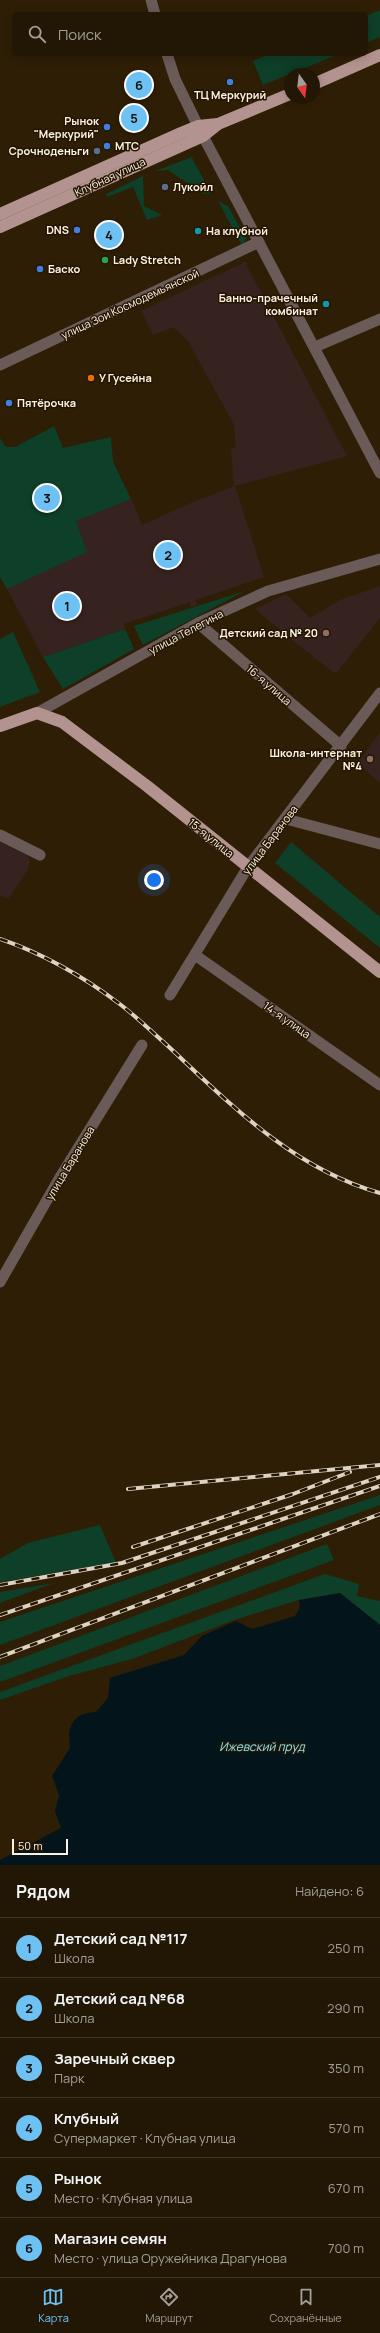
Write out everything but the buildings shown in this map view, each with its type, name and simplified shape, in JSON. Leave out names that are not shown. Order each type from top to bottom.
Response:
[{"type":"main road","points":[[320,81],[380,55]]},
{"type":"main road","name":"Клубная улица","points":[[0,214],[284,96]]},
{"type":"main road","name":"Клубная улица","points":[[0,227],[201,131]]},
{"type":"main road","name":"улица Телегина","points":[[0,726],[37,713]]},
{"type":"main road","name":"15-я улица","points":[[37,713],[62,722],[147,786],[380,972]]},
{"type":"street","points":[[151,0],[154,12]]},
{"type":"street","points":[[168,56],[175,80],[380,473]]},
{"type":"street","name":"улица Зои Космодемьянской","points":[[0,365],[259,242]]},
{"type":"street","points":[[315,346],[380,319]]},
{"type":"street","name":"улица Телегина","points":[[37,713],[198,623],[268,591],[380,558]]},
{"type":"street","name":"16-я улица","points":[[198,623],[341,746]]},
{"type":"street","name":"улица Баранова","points":[[170,995],[248,867],[286,819],[380,693]]},
{"type":"street","points":[[286,819],[380,844]]},
{"type":"street","points":[[0,835],[40,855]]},
{"type":"street","name":"14-я улица","points":[[195,955],[380,1085]]},
{"type":"street","name":"улица Баранова","points":[[0,1282],[59,1179],[142,1045]]},
{"type":"shaded area","points":[[245,262],[347,456],[235,486],[264,577],[196,600],[197,605],[191,607],[190,602],[124,624],[125,629],[43,657],[7,589],[86,552],[76,521],[131,499],[142,525],[195,501],[234,486],[231,449],[236,448],[234,425],[188,341],[173,327],[153,335],[141,311]]},
{"type":"shaded area","name":"Детский сад № 20","points":[[380,586],[380,618],[337,672],[333,672],[255,609],[286,594],[310,618],[340,600]]},
{"type":"shaded area","name":"Школа-интернат №4","points":[[380,733],[380,783],[357,763]]},
{"type":"shaded area","points":[[0,840],[27,854],[30,861],[28,869],[8,899],[0,896]]},
{"type":"green space","points":[[380,10],[380,37],[368,42],[368,15]]},
{"type":"green space","points":[[265,56],[334,56],[305,68],[284,68],[284,76],[263,85],[253,61]]},
{"type":"green space","points":[[192,157],[211,193],[204,194],[168,170],[155,171]]},
{"type":"green space","points":[[143,176],[144,206],[162,215],[147,220],[133,187],[107,197],[106,194]]},
{"type":"green space","points":[[218,201],[228,206],[244,235],[246,239],[242,246]]},
{"type":"green space","points":[[54,426],[63,448],[111,437],[113,462],[131,499],[76,521],[87,552],[7,589],[0,577],[0,438],[6,447],[15,447]]},
{"type":"green space","points":[[245,591],[143,645],[134,626]]},
{"type":"green space","points":[[125,629],[134,649],[63,689],[43,657]]},
{"type":"green space","points":[[13,632],[40,692],[0,707],[0,639]]},
{"type":"green space","points":[[291,842],[380,917],[380,948],[275,863]]},
{"type":"green space","points":[[380,1495],[380,1505],[0,1645],[0,1622]]},
{"type":"green space","points":[[100,1525],[116,1563],[0,1582],[0,1559],[28,1543]]},
{"type":"green space","points":[[327,1544],[334,1560],[0,1682],[0,1666]]},
{"type":"green space","points":[[325,1574],[359,1584],[357,1596],[380,1601],[380,1625],[340,1593],[299,1600],[237,1619],[132,1659],[69,1676],[0,1700],[0,1692]]},
{"type":"green space","points":[[54,1583],[0,1603],[0,1592]]},
{"type":"water","name":"Ижевский пруд","points":[[340,1593],[380,1625],[380,1865],[0,1865],[0,1860],[61,1828],[55,1811],[59,1795],[52,1776],[70,1748],[69,1734],[73,1722],[81,1715],[96,1712],[108,1698],[110,1678],[184,1655],[202,1636],[236,1621],[252,1629],[295,1616],[300,1607],[299,1600]]},
{"type":"railway","points":[[0,939],[48,959],[63,967],[93,985],[121,1005],[241,1113],[292,1152],[349,1182],[380,1193]]},
{"type":"railway","points":[[128,1489],[380,1465]]},
{"type":"railway","points":[[133,1547],[293,1494],[350,1472]]},
{"type":"railway","points":[[0,1585],[122,1563],[380,1477]]},
{"type":"railway","points":[[0,1615],[380,1486]]},
{"type":"railway","points":[[0,1657],[380,1514]]},
{"type":"place","name":"ТЦ Меркурий","points":[[230,82]]},
{"type":"place","name":"Магазин семян","points":[[139,85]]},
{"type":"place","name":"Рынок","points":[[134,118]]},
{"type":"place","name":"Рынок \"Меркурий\"","points":[[107,127]]},
{"type":"place","name":"МТС","points":[[107,146]]},
{"type":"place","name":"Срочноденьги","points":[[97,151]]},
{"type":"place","name":"Лукойл","points":[[165,187]]},
{"type":"place","name":"DNS","points":[[77,230]]},
{"type":"place","name":"На клубной","points":[[198,231]]},
{"type":"place","name":"Клубный","points":[[109,235]]},
{"type":"place","name":"Lady Stretch","points":[[105,260]]},
{"type":"place","name":"Баско","points":[[40,269]]},
{"type":"place","name":"Банно-прачечный комбинат","points":[[326,304]]},
{"type":"place","name":"У Гусейна","points":[[91,378]]},
{"type":"place","name":"Пятёрочка","points":[[9,403]]},
{"type":"place","name":"Заречный сквер","points":[[47,498]]},
{"type":"place","name":"Детский сад №68","points":[[168,555]]},
{"type":"place","name":"Детский сад №117","points":[[67,606]]},
{"type":"place","name":"Детский сад № 20","points":[[326,633]]},
{"type":"place","name":"Школа-интернат №4","points":[[370,759]]}]
